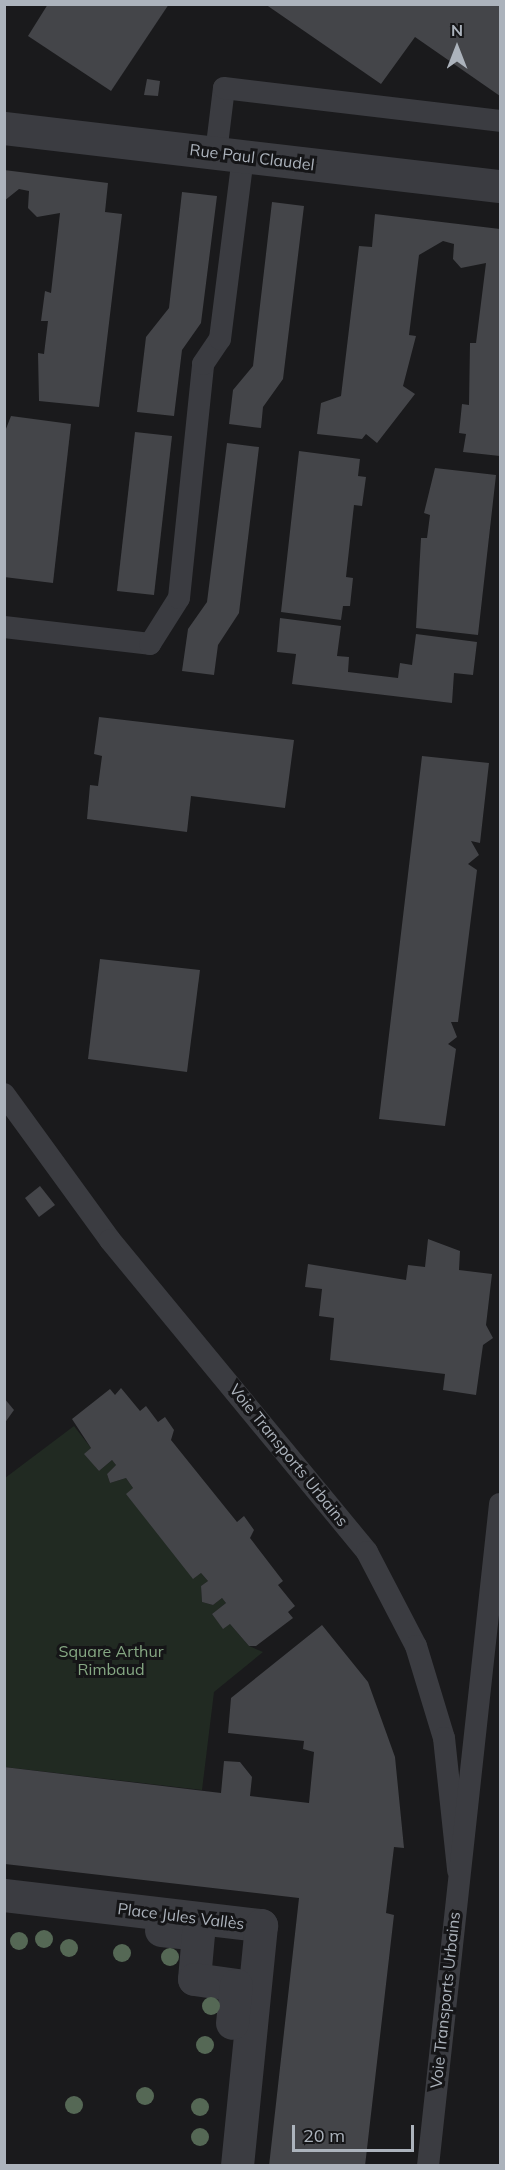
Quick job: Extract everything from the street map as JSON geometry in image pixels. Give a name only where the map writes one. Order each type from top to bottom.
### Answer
[{"type":"street","name":"Rue Paul Claudel","points":[[4,128],[501,186]]},
{"type":"street","name":"Place Jules Vallès","points":[[4,1895],[261,1925],[237,2166]]},
{"type":"street","name":"Place Jules Vallès","points":[[4,1913],[198,1934],[194,1979],[237,1984],[215,2166]]},
{"type":"lane","points":[[4,627],[150,644],[179,598],[203,364],[220,339],[230,155],[224,88],[501,121]]},
{"type":"lane","name":"Voie Transports Urbains","points":[[4,1094],[111,1240],[367,1552],[416,1646],[444,1738],[458,1870]]},
{"type":"lane","name":"Voie Transports Urbains","points":[[428,2166],[458,1870],[501,1504]]},
{"type":"green space","name":"Square Arthur Rimbaud","points":[[74,1426],[91,1448],[85,1454],[99,1471],[112,1460],[116,1465],[107,1474],[110,1483],[126,1478],[133,1488],[127,1494],[194,1578],[201,1573],[208,1581],[201,1586],[202,1602],[213,1605],[222,1598],[226,1603],[212,1614],[223,1628],[230,1624],[249,1646],[263,1652],[214,1692],[202,1790],[5,1767],[5,1478]]},
{"type":"building","points":[[48,4],[169,4],[111,91],[28,36]]},
{"type":"building","points":[[265,4],[500,4],[500,96],[415,37],[381,84]]},
{"type":"building","points":[[147,79],[160,81],[158,96],[144,95]]},
{"type":"building","points":[[4,170],[108,183],[105,212],[122,214],[99,407],[39,401],[38,353],[44,354],[48,321],[41,321],[45,291],[51,293],[60,213],[37,217],[28,208],[29,191],[19,189],[4,201]]},
{"type":"building","points":[[182,192],[217,196],[201,323],[182,350],[174,416],[137,412],[146,337],[169,308]]},
{"type":"building","points":[[272,202],[304,206],[283,379],[263,407],[261,428],[229,424],[233,390],[253,366]]},
{"type":"building","points":[[375,214],[500,229],[500,456],[463,452],[466,434],[459,433],[462,404],[469,405],[470,343],[476,343],[486,263],[461,268],[453,259],[454,244],[443,241],[419,255],[409,335],[416,336],[403,386],[415,394],[377,443],[366,434],[362,439],[317,434],[321,403],[341,396],[359,246],[372,247]]},
{"type":"building","points":[[11,416],[71,424],[53,583],[4,577],[4,434]]},
{"type":"building","points":[[135,432],[172,436],[154,595],[117,591]]},
{"type":"building","points":[[227,443],[259,447],[239,613],[218,645],[214,675],[182,671],[188,629],[207,602]]},
{"type":"building","points":[[299,451],[360,459],[358,476],[366,477],[362,506],[354,505],[346,577],[353,578],[350,606],[343,606],[341,620],[281,612]]},
{"type":"building","points":[[435,468],[496,475],[478,635],[416,628],[421,538],[427,538],[430,515],[424,513]]},
{"type":"building","points":[[280,618],[341,626],[337,656],[349,657],[348,672],[398,678],[400,663],[412,665],[416,634],[477,642],[473,675],[454,673],[452,703],[292,684],[296,654],[277,652]]},
{"type":"building","points":[[99,717],[294,740],[285,808],[191,796],[187,832],[87,819],[90,785],[98,786],[102,756],[94,754]]},
{"type":"building","points":[[422,756],[489,763],[480,843],[471,841],[479,855],[468,864],[477,870],[458,1022],[451,1022],[457,1037],[448,1044],[456,1049],[445,1126],[379,1119]]},
{"type":"building","points":[[100,959],[200,970],[187,1072],[88,1059]]},
{"type":"building","points":[[40,1186],[55,1205],[39,1217],[25,1198]]},
{"type":"building","points":[[428,1239],[460,1251],[459,1270],[492,1274],[486,1325],[493,1338],[483,1345],[476,1395],[443,1390],[445,1374],[330,1360],[334,1318],[319,1316],[322,1289],[305,1287],[308,1264],[406,1280],[408,1265],[425,1267]]},
{"type":"building","points":[[121,1388],[140,1411],[146,1406],[158,1422],[165,1417],[174,1430],[171,1440],[237,1522],[244,1516],[254,1530],[250,1538],[283,1581],[278,1585],[295,1606],[288,1612],[293,1618],[256,1646],[249,1646],[230,1624],[223,1629],[212,1614],[226,1603],[222,1598],[213,1605],[202,1602],[201,1586],[208,1581],[201,1573],[193,1579],[126,1494],[133,1488],[126,1478],[110,1483],[107,1474],[116,1465],[112,1460],[99,1471],[84,1454],[91,1448],[72,1419],[110,1389],[115,1395]]},
{"type":"building","points":[[4,1398],[14,1410],[4,1424]]},
{"type":"building","points":[[322,1625],[368,1682],[395,1757],[404,1848],[394,1847],[386,1913],[394,1915],[365,2166],[269,2166],[299,1898],[5,1864],[4,1767],[221,1793],[224,1761],[240,1762],[252,1777],[250,1796],[309,1803],[314,1752],[303,1749],[304,1741],[228,1733],[231,1698]]}]
